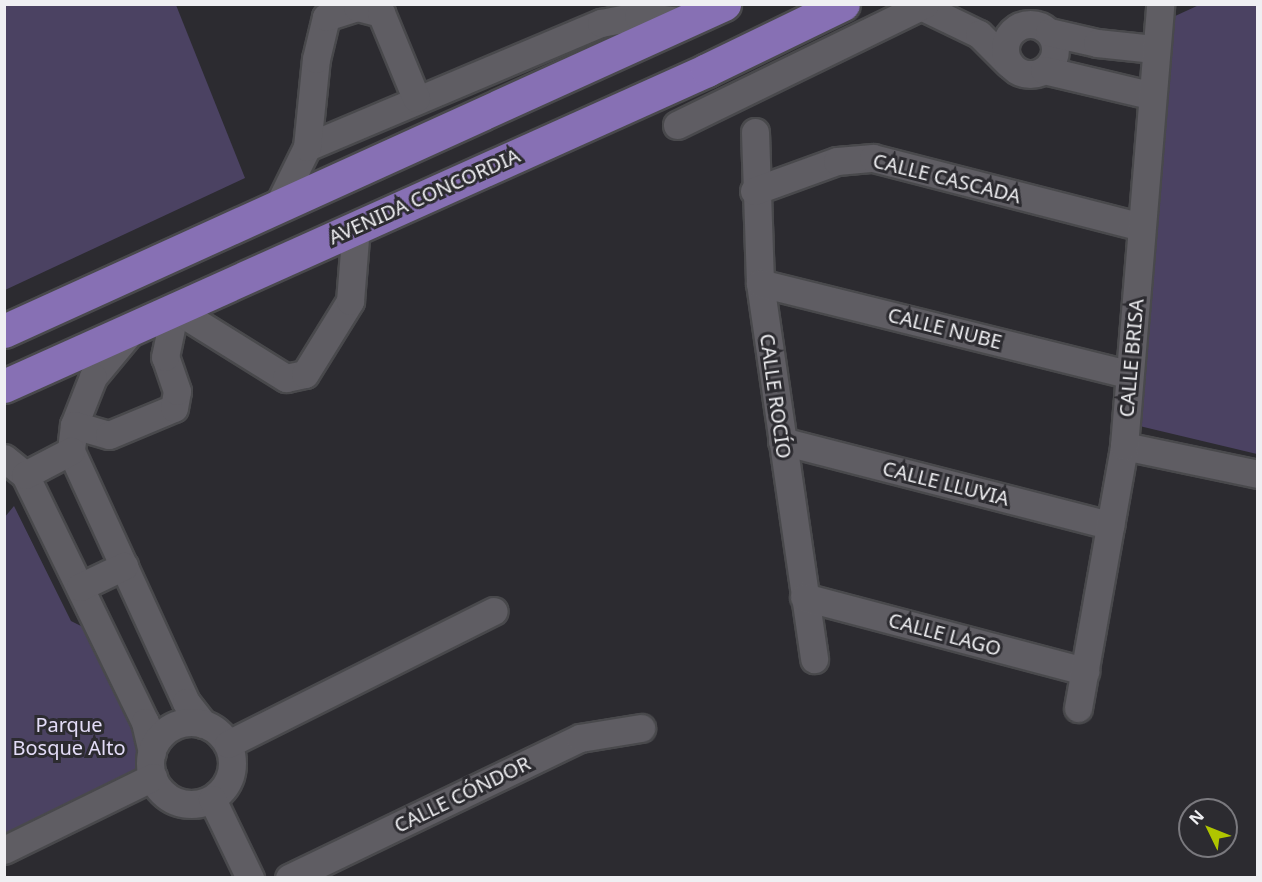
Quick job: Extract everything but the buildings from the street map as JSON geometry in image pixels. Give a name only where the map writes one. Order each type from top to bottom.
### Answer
[{"type":"main road","points":[[4,331],[279,204],[724,4]]},
{"type":"main road","name":"AVENIDA CONCORDIA","points":[[4,386],[706,70],[843,4]]},
{"type":"street","name":"CALLE BRISA","points":[[1078,708],[1124,446],[1150,95],[1160,4]]},
{"type":"street","points":[[677,125],[923,5],[979,34],[1009,64],[1029,75],[1044,70],[1150,95]]},
{"type":"street","points":[[279,204],[307,147],[316,59],[326,11],[357,7],[380,9],[416,98]]},
{"type":"street","points":[[307,147],[416,98],[602,22],[638,16],[688,22]]},
{"type":"street","points":[[1028,20],[1097,43],[1154,49]]},
{"type":"street","points":[[1009,64],[1006,42],[1015,29],[1028,20]]},
{"type":"street","points":[[1028,20],[1055,51],[1044,70]]},
{"type":"street","points":[[706,70],[785,74]]},
{"type":"street","name":"CALLE ROCÍO","points":[[754,132],[754,191],[760,283],[814,659]]},
{"type":"street","name":"CALLE CASCADA","points":[[754,191],[837,161],[873,158],[1141,227]]},
{"type":"street","points":[[25,475],[73,438],[109,435],[174,408],[177,391],[165,357],[175,309],[286,378],[305,374],[350,301],[356,226]]},
{"type":"street","name":"CALLE NUBE","points":[[760,283],[1129,374]]},
{"type":"street","points":[[134,327],[93,377],[73,438],[124,566],[186,702],[203,724]]},
{"type":"street","name":"CALLE LLUVIA","points":[[782,441],[1110,525]]},
{"type":"street","points":[[1124,446],[1257,474]]},
{"type":"street","points":[[4,458],[25,475],[80,587],[145,722],[153,764],[171,799],[184,804],[212,799],[231,774],[228,744],[213,728],[203,724],[178,725],[158,740],[153,764],[4,850]]},
{"type":"street","points":[[80,587],[124,566]]},
{"type":"street","name":"CALLE LAGO","points":[[804,597],[1085,671]]},
{"type":"street","points":[[228,744],[494,611]]},
{"type":"street","name":"CALLE CÓNDOR","points":[[289,878],[580,738],[641,728]]},
{"type":"street","points":[[212,799],[250,878]]},
{"type":"green space","points":[[4,5],[176,5],[245,178],[5,290]]},
{"type":"green space","points":[[1199,5],[1257,5],[1257,454],[1131,424],[1173,17]]},
{"type":"green space","name":"Parque Bosque Alto","points":[[14,506],[71,621],[89,630],[145,754],[140,768],[127,780],[5,836],[4,518]]}]
